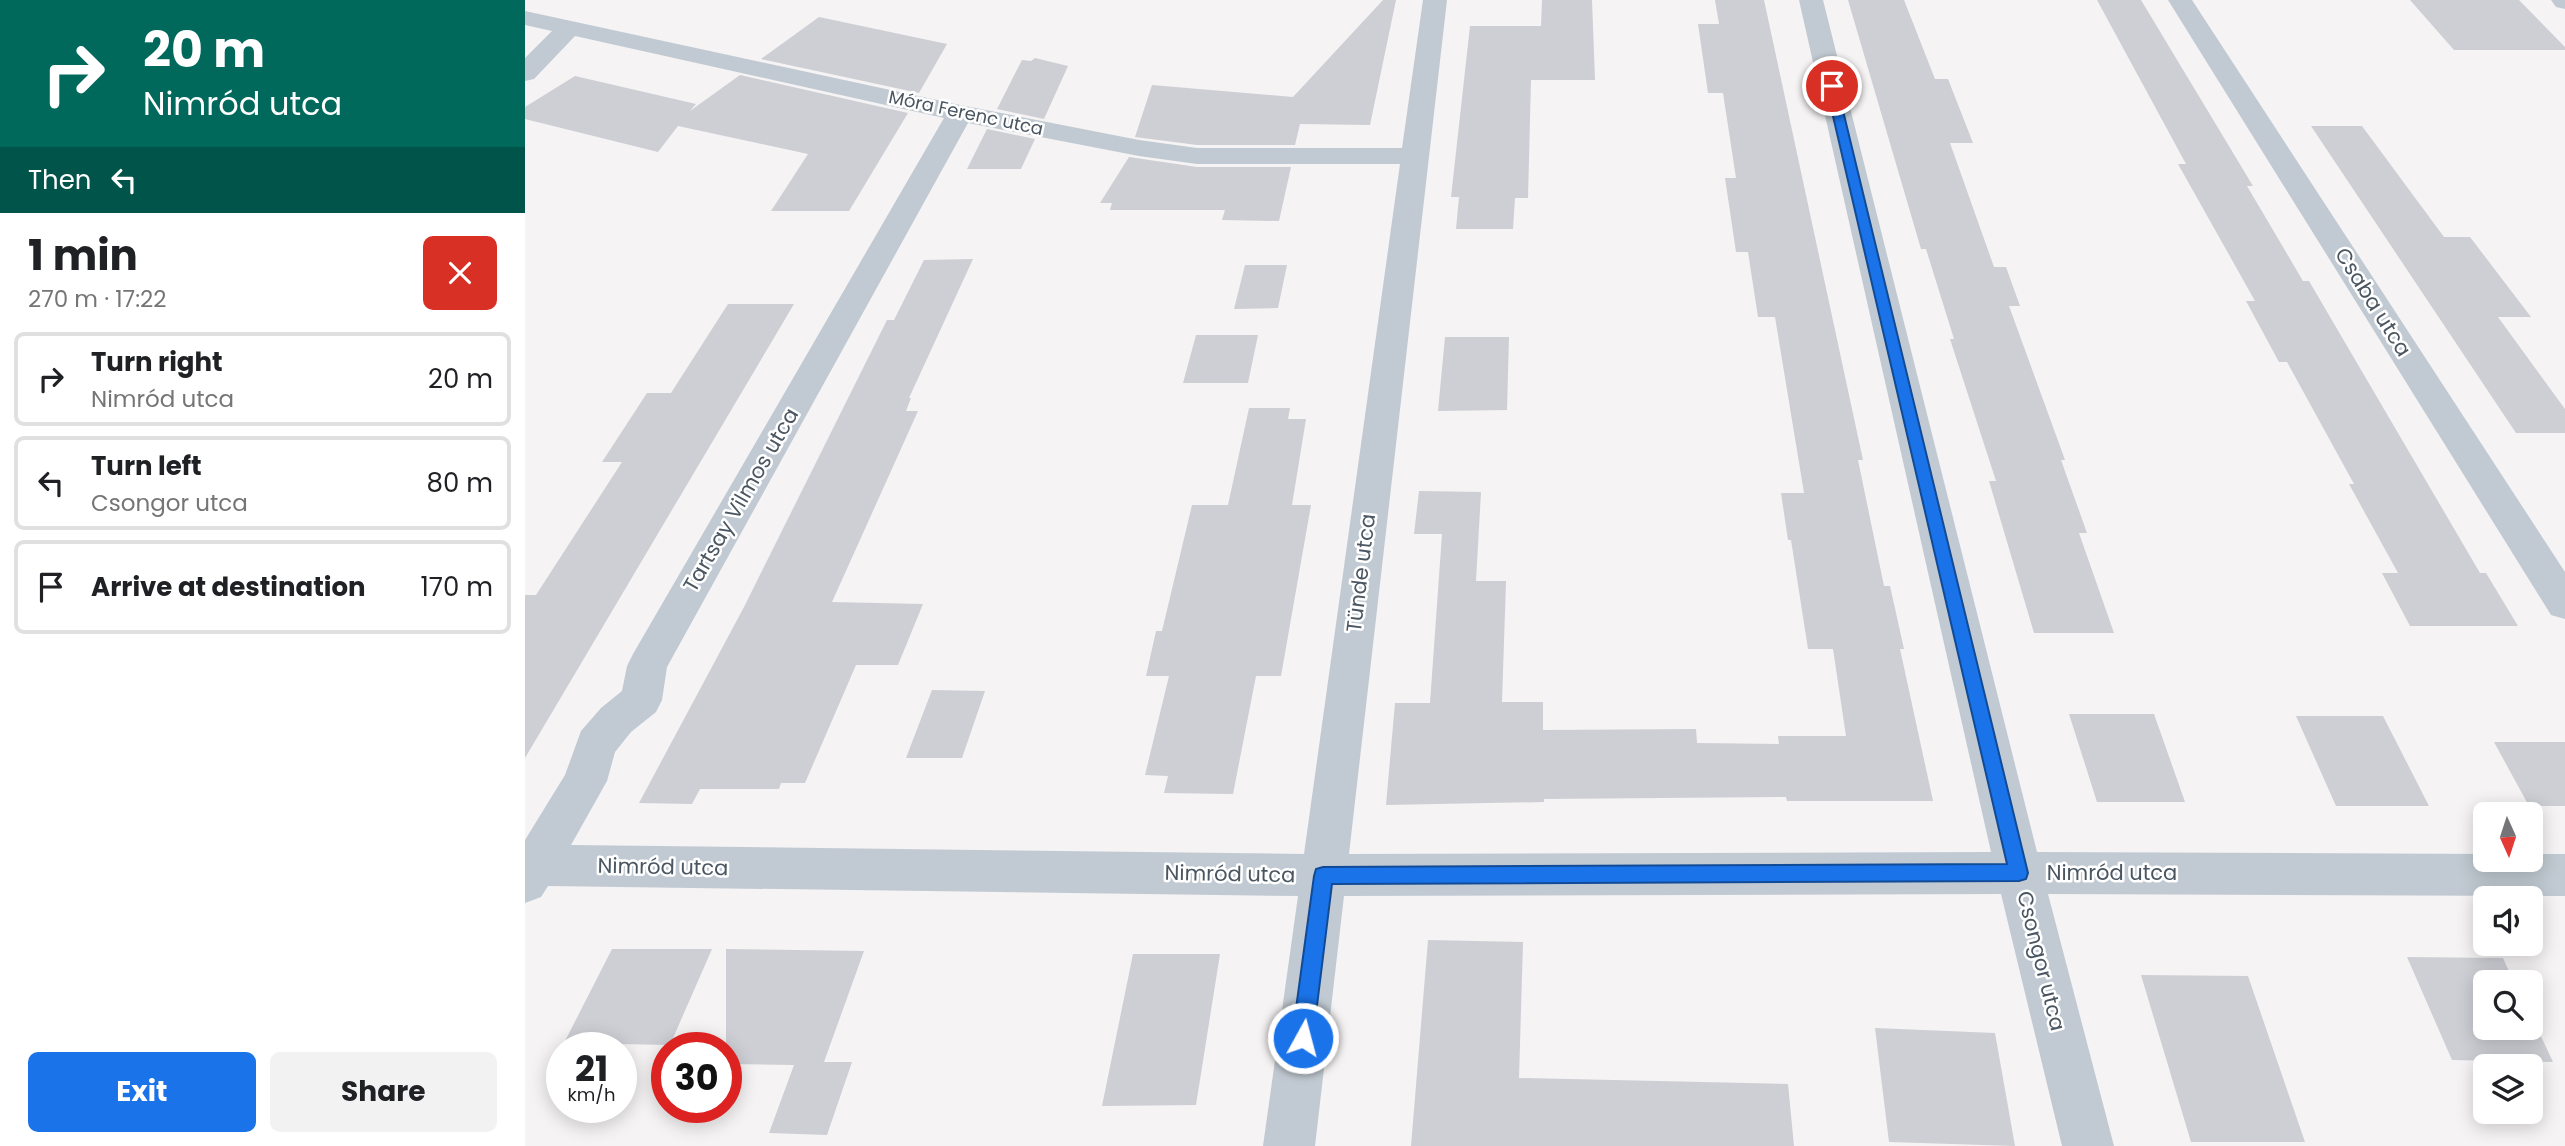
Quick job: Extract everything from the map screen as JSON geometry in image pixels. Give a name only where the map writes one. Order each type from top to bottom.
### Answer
[{"type":"street","name":"Tünde utca","points":[[1289,1146],[1435,0]]},
{"type":"street","name":"Csongor utca","points":[[1811,0],[2019,873],[2088,1146]]},
{"type":"street","name":"Csaba utca","points":[[2180,0],[2565,604]]},
{"type":"street","name":"Móra Ferenc utca","points":[[525,18],[960,113],[1139,148],[1197,156],[1414,156]]},
{"type":"street","points":[[525,73],[570,27]]},
{"type":"street","name":"Tartsay Vilmos utca","points":[[528,871],[585,781],[596,744],[616,720],[641,700],[647,666],[960,113]]},
{"type":"street","name":"Nimród utca","points":[[528,871],[1323,876],[2019,873],[2565,875]]},
{"type":"building","points":[[1383,0],[1396,0],[1370,125],[1300,124],[1295,145],[1197,145],[1135,137],[1152,85],[1293,97]]},
{"type":"building","points":[[1542,0],[1592,0],[1595,80],[1531,80],[1528,198],[1515,198],[1513,229],[1456,229],[1459,197],[1451,197],[1470,26],[1541,26]]},
{"type":"building","points":[[1715,0],[1764,0],[1863,460],[1858,460],[1884,586],[1890,586],[1904,649],[1900,649],[1933,801],[1787,801],[1786,797],[1544,799],[1544,802],[1386,805],[1395,703],[1430,703],[1442,534],[1414,534],[1419,491],[1481,492],[1476,581],[1506,581],[1502,702],[1543,702],[1543,730],[1696,729],[1697,743],[1779,744],[1778,736],[1846,736],[1833,649],[1808,649],[1791,540],[1788,540],[1781,493],[1804,493],[1775,317],[1758,317],[1748,252],[1736,252],[1725,178],[1736,178],[1723,93],[1708,93],[1698,24],[1719,24]]},
{"type":"building","points":[[1848,0],[1904,0],[1935,79],[1948,79],[1973,143],[1950,143],[1994,267],[2006,267],[2020,306],[2009,306],[2065,460],[2061,460],[2087,533],[2079,533],[2114,633],[2034,633],[1989,481],[1996,481],[1950,339],[1954,339],[1926,249],[1921,249]]},
{"type":"building","points":[[2097,0],[2141,0],[2253,186],[2247,186],[2303,281],[2309,281],[2480,573],[2486,573],[2518,626],[2410,626],[2382,573],[2398,573],[2349,484],[2354,484],[2287,362],[2279,362],[2246,301],[2255,301],[2178,164],[2186,164]]},
{"type":"building","points":[[2410,0],[2519,0],[2565,50],[2454,50]]},
{"type":"building","points":[[819,17],[947,44],[919,93],[761,59]]},
{"type":"building","points":[[1035,58],[1068,66],[1044,119],[997,109],[1022,60],[1031,61]]},
{"type":"building","points":[[740,75],[908,113],[849,211],[771,211],[808,154],[678,126],[658,152],[525,119],[525,107],[575,76],[696,104],[690,111]]},
{"type":"building","points":[[2311,126],[2362,126],[2444,237],[2470,237],[2531,317],[2498,317],[2565,409],[2565,433],[2516,433]]},
{"type":"building","points":[[987,129],[1035,139],[1021,169],[967,169]]},
{"type":"building","points":[[1129,157],[1197,167],[1291,167],[1279,221],[1222,220],[1225,210],[1110,210],[1112,203],[1100,203]]},
{"type":"building","points":[[973,259],[909,398],[906,411],[918,411],[832,602],[923,604],[898,665],[856,665],[805,783],[781,783],[779,789],[700,789],[692,804],[639,803],[744,607],[887,320],[894,320],[924,260]]},
{"type":"building","points":[[1245,265],[1287,265],[1278,308],[1234,309]]},
{"type":"building","points":[[728,304],[794,304],[525,758],[525,595],[536,595],[622,462],[602,462],[647,393],[671,393]]},
{"type":"building","points":[[1196,335],[1258,335],[1248,383],[1183,383]]},
{"type":"building","points":[[1445,337],[1509,337],[1507,410],[1438,411]]},
{"type":"building","points":[[1249,408],[1290,408],[1288,419],[1306,419],[1292,505],[1311,505],[1281,676],[1256,676],[1233,794],[1164,793],[1168,776],[1145,775],[1169,676],[1146,676],[1156,631],[1162,631],[1192,505],[1228,505]]},
{"type":"building","points":[[932,690],[985,691],[962,758],[906,758]]},
{"type":"building","points":[[2069,714],[2154,714],[2185,802],[2097,802]]},
{"type":"building","points":[[2296,716],[2383,716],[2429,806],[2336,806]]},
{"type":"building","points":[[2494,742],[2565,742],[2565,806],[2543,806],[2543,802],[2527,802]]},
{"type":"building","points":[[1428,940],[1523,942],[1519,1078],[1788,1084],[1794,1146],[1411,1146]]},
{"type":"building","points":[[612,949],[712,949],[676,1032],[651,1032],[651,1045],[637,1044],[637,1032],[570,1032]]},
{"type":"building","points":[[726,949],[864,951],[824,1062],[852,1062],[827,1135],[769,1133],[794,1065],[742,1064],[742,1032],[726,1032]]},
{"type":"building","points":[[1133,954],[1220,954],[1196,1105],[1102,1106]]},
{"type":"building","points":[[2407,957],[2503,958],[2508,970],[2473,970],[2473,1040],[2543,1040],[2553,1062],[2543,1062],[2543,1054],[2473,1054],[2473,1060],[2452,1060]]},
{"type":"building","points":[[2141,975],[2248,976],[2305,1142],[2191,1142]]},
{"type":"building","points":[[1875,1028],[1995,1033],[2015,1146],[1889,1142]]},
{"type":"route","points":[[1303,1038],[1323,876],[2019,873],[1832,86]]}]
